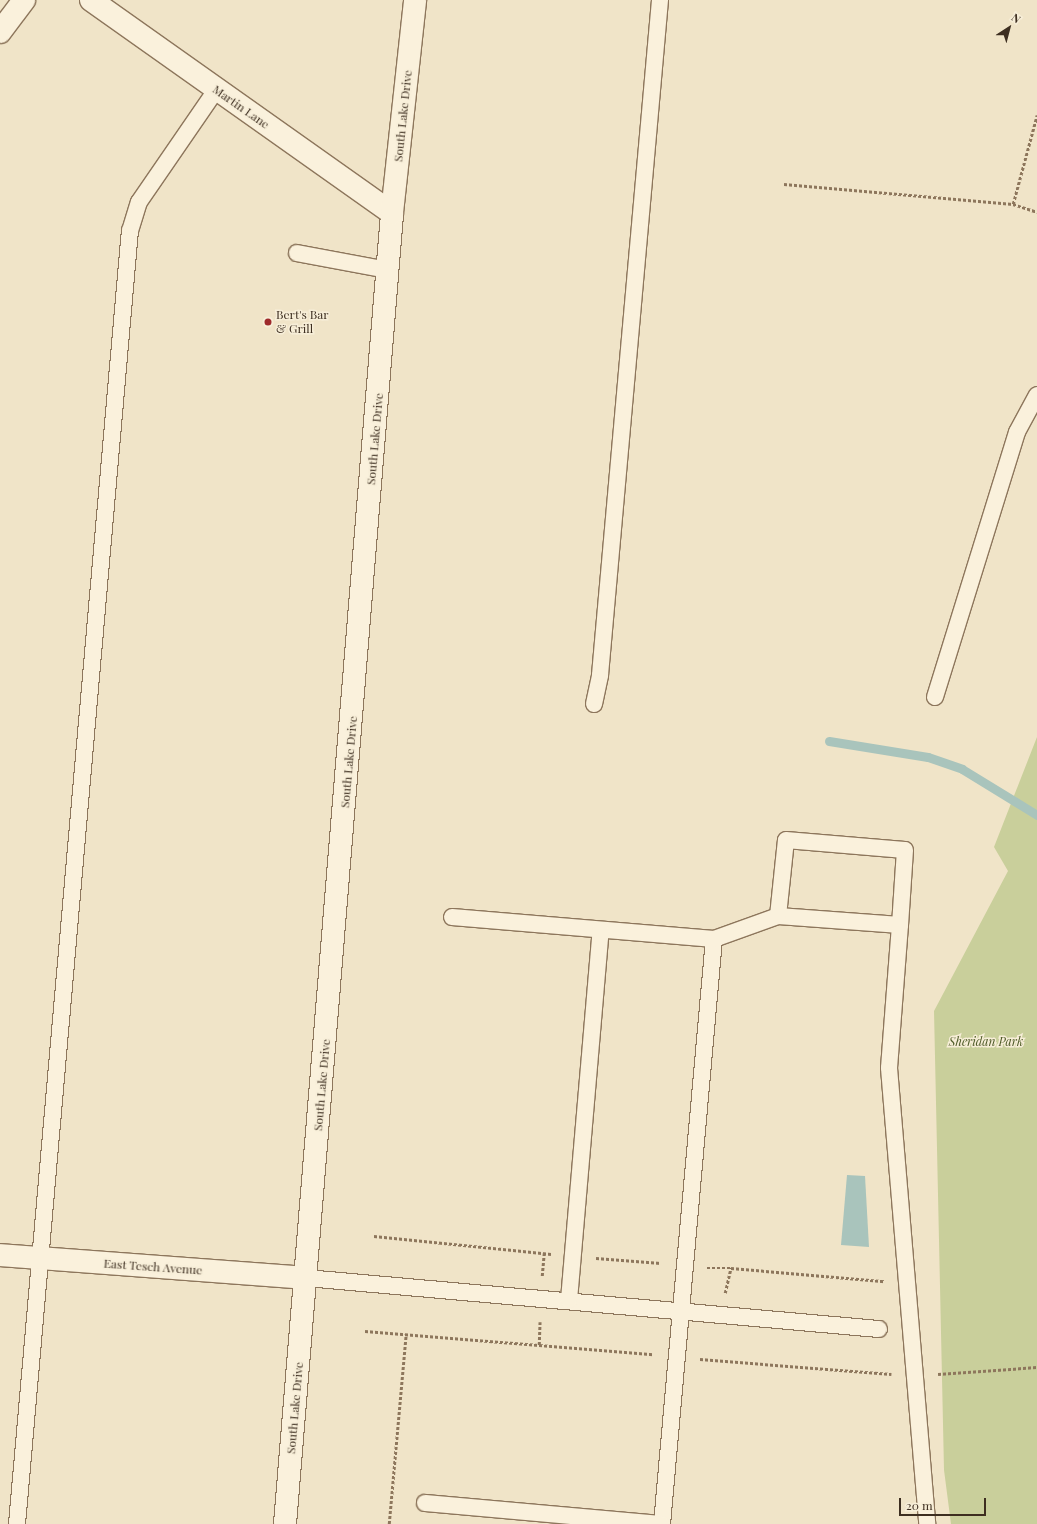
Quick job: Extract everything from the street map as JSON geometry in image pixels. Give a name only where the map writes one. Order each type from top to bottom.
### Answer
[{"type":"main road","points":[[0,32],[24,0]]},
{"type":"main road","name":"Martin Lane","points":[[91,0],[216,90],[392,213]]},
{"type":"main road","name":"South Lake Drive","points":[[285,1524],[392,213],[415,0]]},
{"type":"main road","name":"East Tesch Avenue","points":[[0,1255],[306,1278]]},
{"type":"lane","points":[[594,704],[600,675],[660,0]]},
{"type":"lane","points":[[17,1524],[130,231],[139,202],[216,90]]},
{"type":"lane","points":[[297,252],[388,270]]},
{"type":"lane","points":[[935,696],[1017,432],[1037,395]]},
{"type":"lane","points":[[778,916],[786,840],[905,850],[889,1068],[927,1524]]},
{"type":"lane","points":[[452,917],[714,939],[778,916],[900,925]]},
{"type":"lane","points":[[569,1300],[601,930]]},
{"type":"lane","points":[[425,1503],[662,1524],[714,939]]},
{"type":"lane","points":[[306,1278],[569,1300],[879,1329]]},
{"type":"path","points":[[1013,204],[1037,115]]},
{"type":"path","points":[[784,184],[1013,204],[1037,212]]},
{"type":"path","points":[[374,1236],[555,1255]]},
{"type":"path","points":[[542,1279],[544,1253]]},
{"type":"path","points":[[588,1257],[668,1264]]},
{"type":"path","points":[[701,1268],[731,1268],[907,1283]]},
{"type":"path","points":[[725,1295],[731,1268]]},
{"type":"path","points":[[539,1345],[540,1317]]},
{"type":"path","points":[[365,1331],[661,1355]]},
{"type":"path","points":[[389,1524],[406,1334]]},
{"type":"path","points":[[692,1358],[914,1375],[1037,1367]]},
{"type":"green space","name":"Sheridan Park","points":[[1037,737],[1037,1524],[951,1524],[944,1470],[934,1011],[1008,871],[994,847]]},
{"type":"water","points":[[847,1175],[865,1176],[869,1247],[841,1245]]},
{"type":"waterway","points":[[829,741],[928,757],[962,769],[1037,815]]},
{"type":"place","name":"Bert's Bar & Grill","points":[[268,322]]}]
